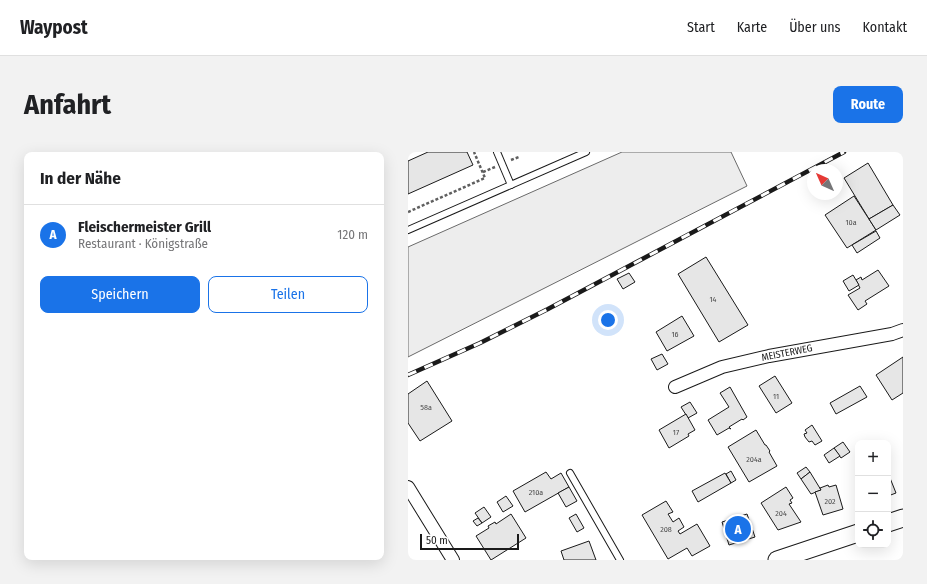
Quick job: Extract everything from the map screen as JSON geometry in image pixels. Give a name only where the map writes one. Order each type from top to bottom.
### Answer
[{"type":"main road","points":[[891,522],[903,518]]},
{"type":"main road","points":[[777,560],[855,534]]},
{"type":"street","name":"MEISTERWEG","points":[[675,387],[722,366],[892,334],[903,330]]},
{"type":"street","points":[[408,487],[453,560]]},
{"type":"lane","points":[[497,152],[511,184]]},
{"type":"lane","points":[[408,230],[586,152]]},
{"type":"lane","points":[[570,473],[620,560]]},
{"type":"path","points":[[408,212],[485,178],[474,152]]},
{"type":"shaded area","points":[[622,152],[731,152],[747,186],[408,357],[408,247]]},
{"type":"building","points":[[428,152],[467,152],[473,165],[408,194],[408,161]]},
{"type":"building","points":[[868,163],[893,205],[869,219],[844,178]]},
{"type":"building","points":[[854,196],[876,230],[847,248],[825,215]]},
{"type":"building","points":[[893,205],[900,215],[876,230],[869,219]]},
{"type":"building","points":[[876,231],[880,238],[857,253],[852,245]]},
{"type":"building","points":[[706,257],[748,325],[719,342],[678,274]]},
{"type":"building","points":[[878,270],[889,286],[865,301],[867,304],[858,310],[848,295],[860,288],[856,280],[861,277],[862,280]]},
{"type":"building","points":[[629,273],[635,282],[623,289],[617,279]]},
{"type":"building","points":[[853,275],[859,285],[849,291],[843,281]]},
{"type":"building","points":[[682,316],[694,336],[667,351],[656,332]]},
{"type":"building","points":[[662,354],[668,364],[657,370],[651,359]]},
{"type":"building","points":[[903,357],[903,393],[892,400],[876,375]]},
{"type":"building","points":[[775,376],[792,403],[776,413],[759,386]]},
{"type":"building","points":[[427,381],[452,421],[420,441],[408,423],[408,394]]},
{"type":"building","points":[[860,386],[867,397],[836,414],[830,403]]},
{"type":"building","points":[[730,387],[747,417],[729,427],[731,429],[729,428],[717,435],[708,420],[729,407],[720,393]]},
{"type":"building","points":[[690,402],[697,413],[688,418],[681,407]]},
{"type":"building","points":[[686,414],[695,430],[688,434],[689,436],[669,448],[659,430]]},
{"type":"building","points":[[812,425],[822,441],[815,445],[812,441],[809,442],[804,434],[807,433],[805,430]]},
{"type":"building","points":[[756,430],[770,451],[769,452],[777,466],[749,482],[728,447]]},
{"type":"building","points":[[843,442],[850,452],[841,458],[834,448]]},
{"type":"building","points":[[834,448],[840,456],[829,463],[824,455]]},
{"type":"building","points":[[806,467],[810,472],[801,479],[797,473]]},
{"type":"building","points":[[731,471],[736,480],[731,483],[726,474]]},
{"type":"building","points":[[546,472],[551,479],[561,473],[569,487],[525,512],[513,491]]},
{"type":"building","points":[[810,472],[821,490],[811,494],[801,479]]},
{"type":"building","points":[[725,473],[731,483],[698,502],[692,491]]},
{"type":"building","points":[[891,480],[896,493],[891,495]]},
{"type":"building","points":[[828,485],[829,487],[836,485],[843,509],[823,515],[815,492]]},
{"type":"building","points":[[569,487],[577,501],[566,507],[558,493]]},
{"type":"building","points":[[786,487],[793,498],[790,500],[792,503],[789,504],[801,522],[778,530],[761,503]]},
{"type":"building","points":[[506,496],[513,506],[503,512],[497,502]]},
{"type":"building","points":[[666,501],[673,512],[668,514],[673,522],[679,518],[684,527],[678,531],[680,534],[697,524],[710,546],[692,556],[687,548],[668,559],[642,515]]},
{"type":"building","points":[[484,507],[491,517],[482,523],[475,513]]},
{"type":"building","points":[[511,514],[526,538],[491,560],[476,536],[489,528],[488,526],[495,522],[496,524]]},
{"type":"building","points":[[576,514],[584,528],[577,532],[569,518]]},
{"type":"building","points":[[747,514],[755,537],[729,545],[722,522]]},
{"type":"building","points":[[478,518],[482,523],[477,526],[473,521]]},
{"type":"building","points":[[589,541],[596,560],[564,560],[561,551]]},
{"type":"railway","points":[[408,375],[480,343],[548,309],[844,152]]},
{"type":"place","name":"Fleischermeister Grill","points":[[738,529]]}]
